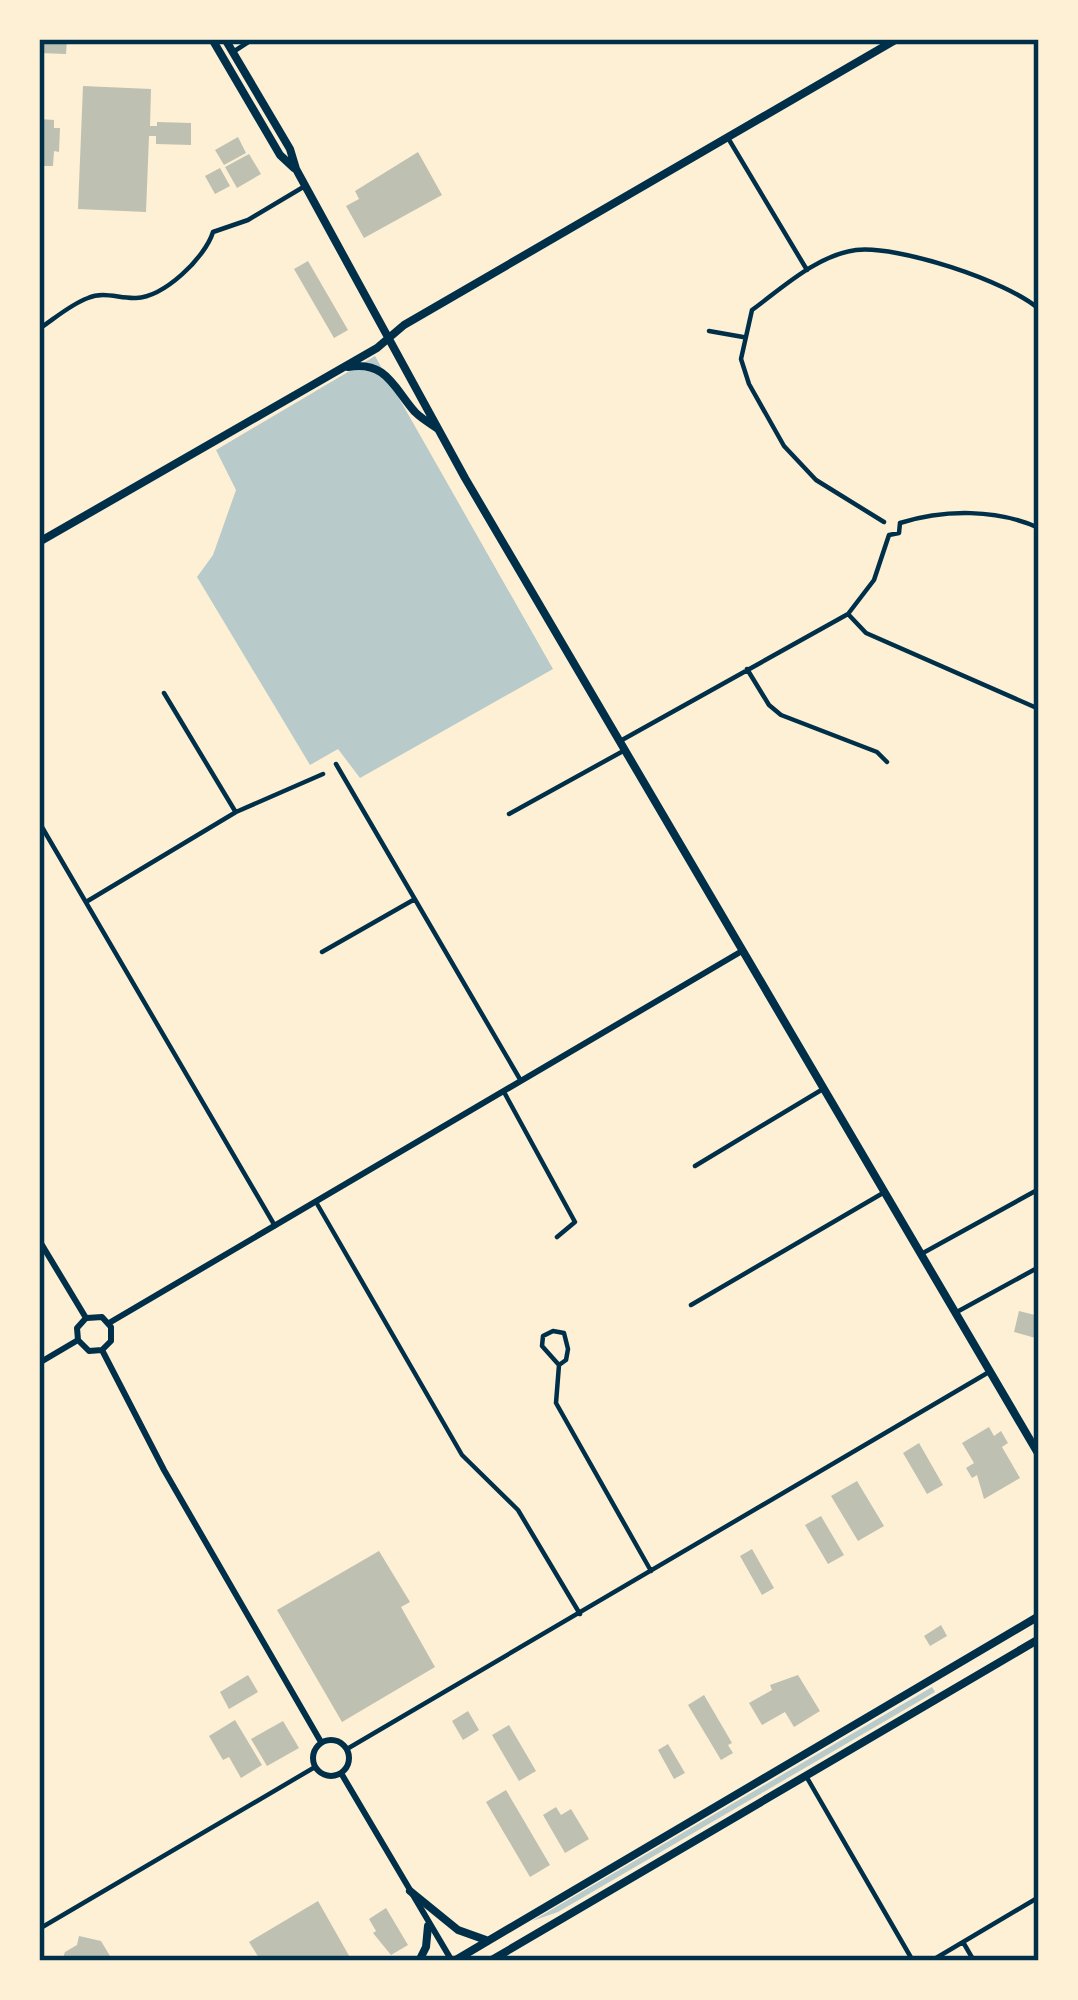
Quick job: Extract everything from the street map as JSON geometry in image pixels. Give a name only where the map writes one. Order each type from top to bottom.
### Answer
[{"type":"main road","points":[[212,39],[280,155],[296,170]]},
{"type":"main road","points":[[225,39],[622,746],[1039,1454]]},
{"type":"main road","points":[[39,542],[897,39]]},
{"type":"main road","points":[[341,368],[371,366],[385,373],[417,414],[441,431]]},
{"type":"main road","points":[[453,1961],[1036,1617]]},
{"type":"main road","points":[[490,1961],[1039,1639]]},
{"type":"main road","points":[[410,1891],[458,1930],[486,1940]]},
{"type":"main road","points":[[419,1961],[427,1947],[428,1926]]},
{"type":"street","points":[[232,52],[254,39]]},
{"type":"street","points":[[728,138],[807,270]]},
{"type":"street","points":[[39,329],[87,298],[152,294],[198,261],[213,232],[248,220],[305,186]]},
{"type":"street","points":[[884,521],[815,481],[793,458],[749,384],[741,359],[752,310],[807,270],[853,250],[895,252],[1004,286],[1039,309]]},
{"type":"street","points":[[710,331],[743,337]]},
{"type":"street","points":[[884,521],[993,513],[1039,528]]},
{"type":"street","points":[[884,521],[883,530],[889,536]]},
{"type":"street","points":[[889,536],[899,533],[900,523]]},
{"type":"street","points":[[509,814],[747,669],[848,614],[874,580],[889,536]]},
{"type":"street","points":[[848,614],[866,633],[1039,709]]},
{"type":"street","points":[[747,669],[781,716],[877,752],[887,762]]},
{"type":"street","points":[[164,693],[236,812]]},
{"type":"street","points":[[336,764],[521,1082]]},
{"type":"street","points":[[86,902],[236,812],[323,774]]},
{"type":"street","points":[[39,822],[274,1226]]},
{"type":"street","points":[[322,952],[415,899]]},
{"type":"street","points":[[109,1323],[743,950]]},
{"type":"street","points":[[695,1166],[823,1089]]},
{"type":"street","points":[[504,1091],[575,1222],[557,1237]]},
{"type":"street","points":[[920,1254],[1039,1189]]},
{"type":"street","points":[[692,1305],[884,1192]]},
{"type":"street","points":[[316,1202],[462,1455],[518,1510],[580,1614]]},
{"type":"street","points":[[39,1240],[86,1318]]},
{"type":"street","points":[[955,1313],[1039,1267]]},
{"type":"street","points":[[98,1316],[109,1323],[112,1337],[101,1350],[89,1351],[78,1340],[77,1328],[86,1318],[98,1316]]},
{"type":"street","points":[[559,1365],[566,1360],[568,1341],[561,1330],[553,1330],[543,1336],[542,1346],[559,1365],[556,1402],[651,1571]]},
{"type":"street","points":[[39,1364],[78,1340]]},
{"type":"street","points":[[101,1350],[164,1470],[321,1742]]},
{"type":"street","points":[[347,1749],[989,1372]]},
{"type":"street","points":[[333,1740],[347,1749],[348,1765],[341,1773],[324,1774],[315,1767],[314,1751],[321,1742],[333,1740]]},
{"type":"street","points":[[39,1929],[315,1767]]},
{"type":"street","points":[[341,1773],[453,1961]]},
{"type":"street","points":[[806,1776],[913,1961]]},
{"type":"street","points":[[931,1961],[1039,1897]]},
{"type":"street","points":[[963,1942],[974,1961]]},
{"type":"shaded area","points":[[375,356],[553,669],[360,778],[338,749],[310,765],[197,577],[213,555],[236,490],[216,450]]},
{"type":"shaded area","points":[[932,1687],[935,1692],[558,1912],[532,1921]]},
{"type":"building","points":[[39,39],[67,40],[66,54],[39,53]]},
{"type":"building","points":[[83,86],[151,89],[150,126],[191,123],[191,145],[156,144],[156,136],[149,136],[146,212],[78,209]]},
{"type":"building","points":[[39,119],[54,120],[54,128],[60,128],[53,166],[39,166]]},
{"type":"building","points":[[238,137],[246,153],[224,165],[215,150]]},
{"type":"building","points":[[418,152],[442,195],[364,238],[346,206],[359,199],[355,191]]},
{"type":"building","points":[[249,154],[261,174],[237,188],[225,167]]},
{"type":"building","points":[[220,168],[230,186],[215,194],[205,176]]},
{"type":"building","points":[[308,261],[348,330],[334,338],[294,269]]},
{"type":"building","points":[[1019,1311],[1039,1316],[1039,1339],[1014,1332]]},
{"type":"building","points":[[989,1427],[994,1436],[1001,1431],[1008,1443],[1002,1447],[1020,1478],[984,1499],[977,1475],[972,1478],[966,1468],[974,1463],[962,1443]]},
{"type":"building","points":[[919,1443],[943,1485],[927,1494],[903,1453]]},
{"type":"building","points":[[857,1481],[884,1526],[858,1541],[831,1496]]},
{"type":"building","points":[[821,1516],[844,1555],[828,1564],[805,1525]]},
{"type":"building","points":[[752,1549],[774,1588],[762,1595],[740,1556]]},
{"type":"building","points":[[379,1551],[410,1602],[401,1607],[435,1667],[342,1722],[277,1610]]},
{"type":"building","points":[[941,1625],[947,1636],[930,1646],[924,1636]]},
{"type":"building","points":[[248,1675],[258,1692],[229,1709],[220,1692]]},
{"type":"building","points":[[798,1675],[820,1711],[794,1727],[785,1712],[762,1725],[749,1703],[772,1690],[770,1685]]},
{"type":"building","points":[[704,1695],[732,1743],[728,1745],[733,1753],[721,1760],[688,1705]]},
{"type":"building","points":[[468,1711],[479,1730],[463,1740],[452,1721]]},
{"type":"building","points":[[235,1720],[262,1765],[241,1778],[209,1736]]},
{"type":"building","points":[[283,1721],[299,1748],[267,1766],[251,1739]]},
{"type":"building","points":[[509,1725],[536,1771],[519,1781],[492,1735]]},
{"type":"building","points":[[668,1744],[685,1773],[674,1779],[658,1750]]},
{"type":"building","points":[[506,1790],[550,1865],[530,1877],[486,1802]]},
{"type":"building","points":[[556,1807],[561,1815],[571,1809],[589,1839],[565,1853],[543,1815]]},
{"type":"building","points":[[318,1901],[352,1961],[261,1961],[249,1942]]},
{"type":"building","points":[[386,1908],[408,1945],[391,1955],[373,1933],[369,1919]]},
{"type":"building","points":[[79,1936],[101,1941],[113,1961],[62,1961]]}]
